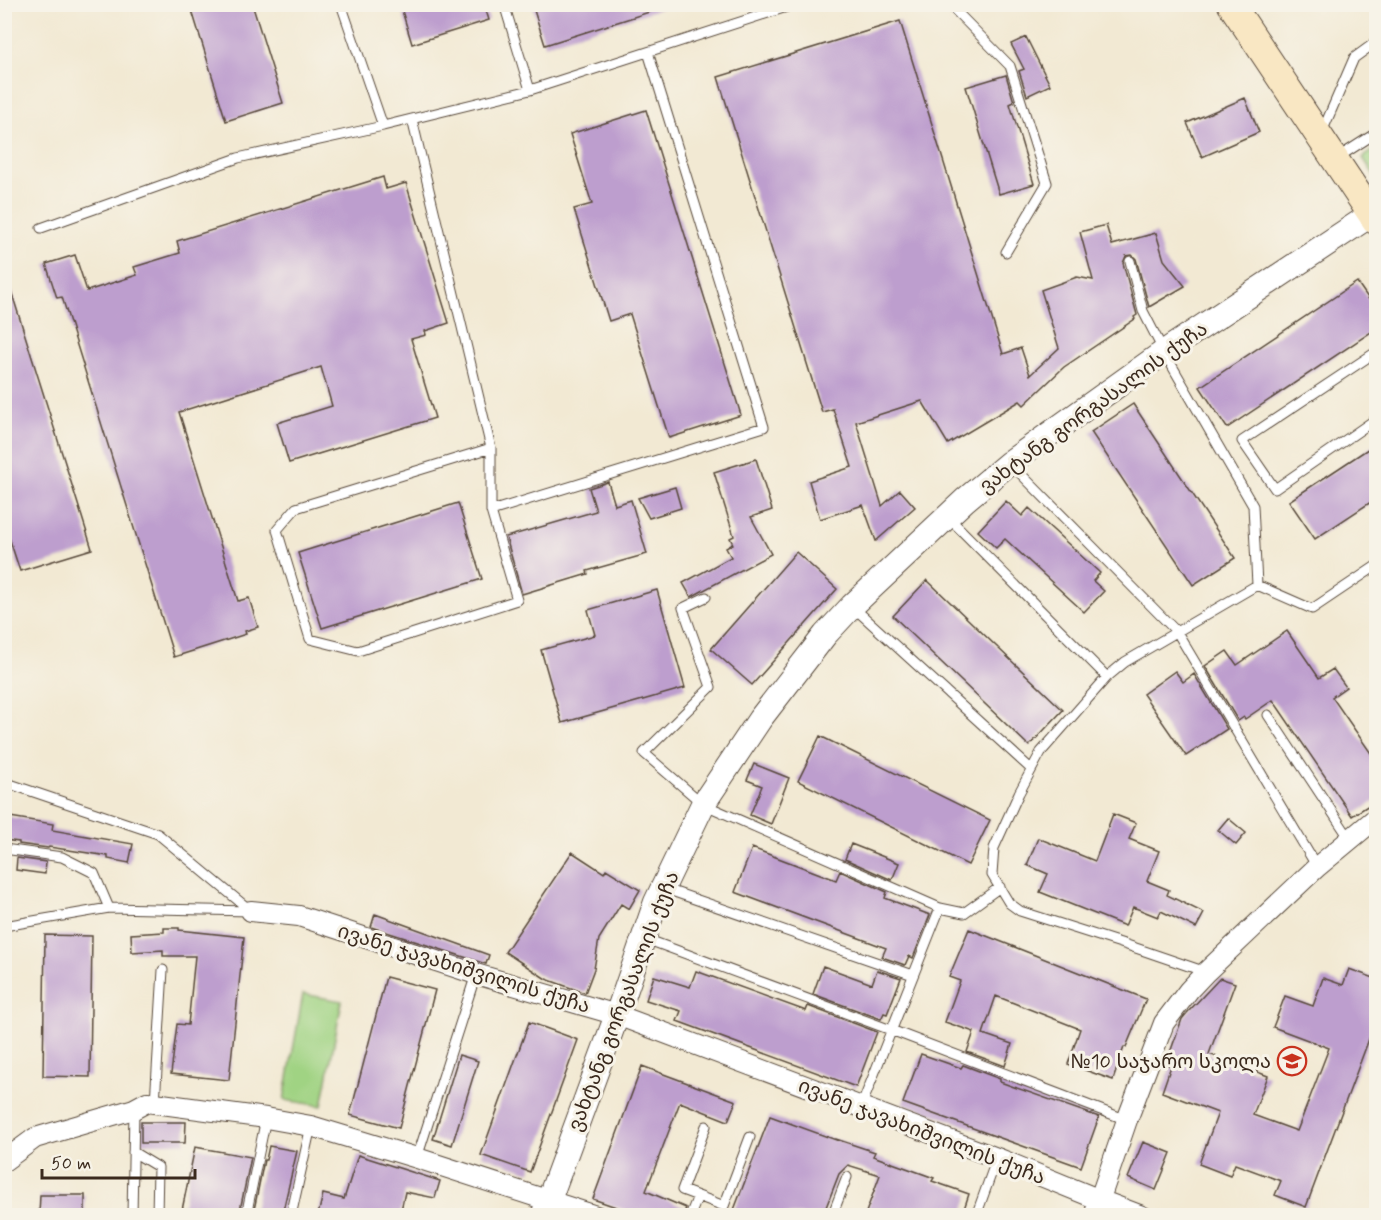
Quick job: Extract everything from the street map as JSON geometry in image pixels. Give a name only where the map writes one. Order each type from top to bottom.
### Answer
[{"type":"main road","points":[[1231,4],[1374,217]]},
{"type":"street","name":"ვახტანგ გორგასალის ქუჩა","points":[[546,1208],[656,902],[703,804],[760,719],[825,635],[852,606],[965,500],[1010,463],[1164,351],[1374,217]]},
{"type":"street","points":[[1097,1208],[1164,1023],[1206,972],[1317,867],[1377,818]]},
{"type":"street","name":"ივანე ჯავახიშვილის ქუჩა","points":[[251,911],[299,916],[476,974],[617,1015],[997,1158],[1097,1208],[1142,1215]]},
{"type":"street","points":[[4,1161],[35,1138],[134,1109],[147,1102],[311,1126],[417,1158],[546,1208],[596,1215]]},
{"type":"lane","points":[[341,4],[382,126]]},
{"type":"lane","points":[[504,4],[530,90]]},
{"type":"lane","points":[[41,228],[238,158],[530,90],[796,4]]},
{"type":"lane","points":[[949,4],[1010,66],[1047,183],[1006,252]]},
{"type":"lane","points":[[1320,137],[1354,58],[1377,42]]},
{"type":"lane","points":[[491,511],[764,428],[648,52]]},
{"type":"lane","points":[[412,118],[491,448],[491,511],[516,600],[358,651],[310,639],[277,530],[296,508],[491,448]]},
{"type":"lane","points":[[1335,159],[1377,133]]},
{"type":"lane","points":[[1130,261],[1143,311],[1252,506],[1257,585]]},
{"type":"lane","points":[[1377,352],[1242,441],[1275,489],[1377,419]]},
{"type":"lane","points":[[1010,463],[1177,632],[1317,867]]},
{"type":"lane","points":[[948,517],[1107,677]]},
{"type":"lane","points":[[1257,585],[1312,609],[1377,566]]},
{"type":"lane","points":[[1206,972],[1020,911],[1009,903],[992,875],[994,848],[1018,793],[1041,752],[1107,677],[1125,662],[1257,585]]},
{"type":"lane","points":[[706,597],[683,608],[711,687],[644,753],[703,804],[940,908],[964,913],[1000,887]]},
{"type":"lane","points":[[852,606],[1031,769]]},
{"type":"lane","points":[[1268,715],[1350,839]]},
{"type":"lane","points":[[4,782],[158,834],[251,911]]},
{"type":"lane","points":[[4,849],[62,857],[94,873],[109,908]]},
{"type":"lane","points":[[663,888],[913,975]]},
{"type":"lane","name":"ივანე ჯავახიშვილის ქუჩა","points":[[4,926],[109,908],[251,911]]},
{"type":"lane","points":[[861,1107],[940,908]]},
{"type":"lane","points":[[644,938],[1127,1120]]},
{"type":"lane","points":[[155,1103],[163,970]]},
{"type":"lane","points":[[417,1158],[476,974]]},
{"type":"lane","points":[[132,1215],[134,1109]]},
{"type":"lane","points":[[246,1215],[266,1118]]},
{"type":"lane","points":[[291,1215],[311,1126]]},
{"type":"lane","points":[[706,1126],[682,1190],[724,1206],[750,1137]]},
{"type":"lane","points":[[133,1152],[158,1167],[157,1215]]},
{"type":"lane","points":[[976,1215],[997,1158]]},
{"type":"lane","points":[[832,1215],[847,1177]]},
{"type":"lane","points":[[690,1215],[698,1196]]},
{"type":"green space","points":[[1376,148],[1376,178],[1363,158]]},
{"type":"green space","points":[[303,994],[342,1001],[322,1106],[284,1100]]},
{"type":"building","points":[[190,4],[252,4],[283,103],[226,121]]},
{"type":"building","points":[[400,4],[484,4],[489,20],[412,44]]},
{"type":"building","points":[[532,4],[662,4],[662,8],[545,45]]},
{"type":"building","points":[[900,21],[1003,354],[1021,348],[1030,375],[1059,348],[1041,290],[1077,277],[1093,280],[1080,232],[1106,225],[1112,245],[1156,233],[1164,260],[1185,286],[1149,307],[1136,259],[1132,255],[1126,256],[1123,263],[1137,315],[1135,319],[1064,367],[1024,405],[1020,401],[948,444],[922,401],[856,422],[882,506],[900,490],[915,507],[876,541],[863,505],[820,519],[809,481],[852,467],[833,409],[822,412],[718,77]]},
{"type":"building","points":[[1026,37],[1050,85],[1027,96],[1019,71],[1024,69],[1011,44]]},
{"type":"building","points":[[1006,75],[1014,102],[1010,104],[1034,184],[999,194],[966,87]]},
{"type":"building","points":[[1245,98],[1259,132],[1202,157],[1187,123]]},
{"type":"building","points":[[646,110],[741,415],[669,438],[630,314],[609,321],[574,209],[592,204],[570,134]]},
{"type":"building","points":[[383,177],[386,189],[406,183],[449,323],[425,331],[426,335],[411,339],[435,418],[289,463],[277,423],[332,406],[321,367],[179,412],[238,601],[249,598],[258,627],[245,631],[246,634],[174,657],[62,297],[57,298],[46,264],[75,255],[87,291],[137,275],[134,267],[180,253],[177,241]]},
{"type":"building","points":[[4,281],[8,281],[92,549],[20,571],[4,522]]},
{"type":"building","points":[[1357,282],[1377,311],[1377,328],[1227,428],[1200,387]]},
{"type":"building","points":[[1133,404],[1235,558],[1193,585],[1091,432]]},
{"type":"building","points":[[1377,443],[1377,498],[1315,539],[1289,501]]},
{"type":"building","points":[[756,459],[772,510],[751,517],[771,554],[691,597],[683,583],[731,557],[726,548],[733,544],[730,538],[734,536],[714,472]]},
{"type":"building","points":[[608,482],[615,505],[631,500],[647,554],[587,571],[588,574],[522,594],[506,537],[596,511],[589,488]]},
{"type":"building","points":[[675,487],[681,508],[649,518],[638,498]]},
{"type":"building","points":[[1006,501],[1022,516],[1029,508],[1100,573],[1093,581],[1104,591],[1084,612],[1005,539],[996,548],[978,531]]},
{"type":"building","points":[[458,503],[482,579],[322,628],[298,553]]},
{"type":"building","points":[[796,552],[837,589],[752,685],[711,649]]},
{"type":"building","points":[[927,580],[1063,710],[1029,746],[893,616]]},
{"type":"building","points":[[657,590],[685,688],[562,723],[541,650],[595,635],[588,610]]},
{"type":"building","points":[[1287,631],[1319,678],[1333,669],[1346,687],[1332,697],[1377,762],[1377,800],[1352,816],[1273,700],[1245,719],[1244,717],[1238,721],[1205,666],[1227,651],[1237,665]]},
{"type":"building","points":[[1175,671],[1183,682],[1194,674],[1227,729],[1186,756],[1143,694]]},
{"type":"building","points":[[820,736],[990,820],[968,865],[798,781]]},
{"type":"building","points":[[754,764],[789,778],[771,824],[750,815],[762,786],[747,780]]},
{"type":"building","points":[[1113,814],[1136,823],[1129,839],[1159,851],[1147,881],[1169,890],[1167,895],[1204,913],[1196,928],[1161,911],[1158,917],[1133,907],[1125,926],[1040,892],[1048,874],[1027,865],[1038,838],[1095,861]]},
{"type":"building","points":[[4,816],[53,824],[52,830],[133,844],[129,863],[108,859],[108,856],[4,840]]},
{"type":"building","points":[[1228,818],[1246,833],[1236,845],[1218,830]]},
{"type":"building","points":[[851,844],[899,863],[892,880],[845,859]]},
{"type":"building","points":[[752,848],[836,880],[840,871],[887,892],[885,898],[930,915],[913,958],[909,956],[905,965],[882,957],[886,948],[735,892]]},
{"type":"building","points":[[572,852],[604,873],[606,869],[640,890],[629,909],[621,904],[599,939],[594,969],[585,993],[546,979],[505,952]]},
{"type":"building","points":[[17,858],[46,862],[45,874],[16,870]]},
{"type":"building","points":[[375,914],[489,955],[486,964],[371,927]]},
{"type":"building","points":[[164,928],[244,937],[229,1080],[171,1074],[177,1024],[188,1025],[195,956],[163,956],[163,950],[132,952],[131,934],[164,932]]},
{"type":"building","points":[[969,929],[1146,999],[1126,1047],[1124,1047],[1113,1080],[1068,1064],[1080,1029],[996,996],[983,1034],[1012,1044],[1005,1066],[967,1052],[974,1032],[945,1022],[960,981],[949,977]]},
{"type":"building","points":[[45,935],[92,936],[90,1077],[43,1076]]},
{"type":"building","points":[[823,966],[872,984],[877,970],[901,978],[887,1014],[884,1013],[881,1019],[813,994]]},
{"type":"building","points":[[1349,969],[1377,979],[1377,1033],[1372,1031],[1306,1207],[1275,1195],[1281,1181],[1235,1164],[1230,1176],[1199,1164],[1218,1113],[1162,1092],[1171,1066],[1166,1064],[1182,1019],[1220,978],[1235,983],[1209,1054],[1268,1076],[1253,1115],[1297,1131],[1329,1048],[1273,1027],[1285,996],[1313,1006],[1323,978],[1343,985]]},
{"type":"building","points":[[696,971],[806,1011],[808,1006],[877,1032],[856,1087],[677,1021],[681,1011],[646,1000],[654,976],[690,987]]},
{"type":"building","points":[[386,977],[435,990],[399,1128],[350,1115]]},
{"type":"building","points":[[529,1022],[578,1040],[530,1172],[481,1155]]},
{"type":"building","points":[[921,1054],[961,1068],[963,1065],[1000,1079],[1000,1082],[1099,1117],[1081,1167],[903,1103]]},
{"type":"building","points":[[459,1055],[478,1061],[452,1145],[433,1139]]},
{"type":"building","points":[[642,1066],[736,1101],[728,1121],[680,1102],[646,1191],[686,1208],[683,1215],[639,1215],[593,1199]]},
{"type":"building","points":[[770,1116],[875,1152],[873,1156],[934,1178],[932,1181],[969,1194],[962,1215],[865,1215],[880,1175],[848,1165],[839,1174],[823,1215],[732,1215]]},
{"type":"building","points":[[141,1122],[186,1122],[185,1143],[141,1143]]},
{"type":"building","points":[[1143,1142],[1171,1153],[1156,1190],[1128,1178]]},
{"type":"building","points":[[269,1146],[297,1151],[282,1215],[253,1215],[264,1160],[266,1160]]},
{"type":"building","points":[[195,1147],[251,1157],[239,1215],[181,1215]]},
{"type":"building","points":[[358,1155],[440,1181],[435,1198],[405,1192],[400,1215],[318,1215],[323,1194],[344,1199]]},
{"type":"building","points":[[40,1195],[85,1195],[85,1215],[39,1215]]},
{"type":"place","name":"№10 საჯარო სკოლა","points":[[1292,1061]]}]
